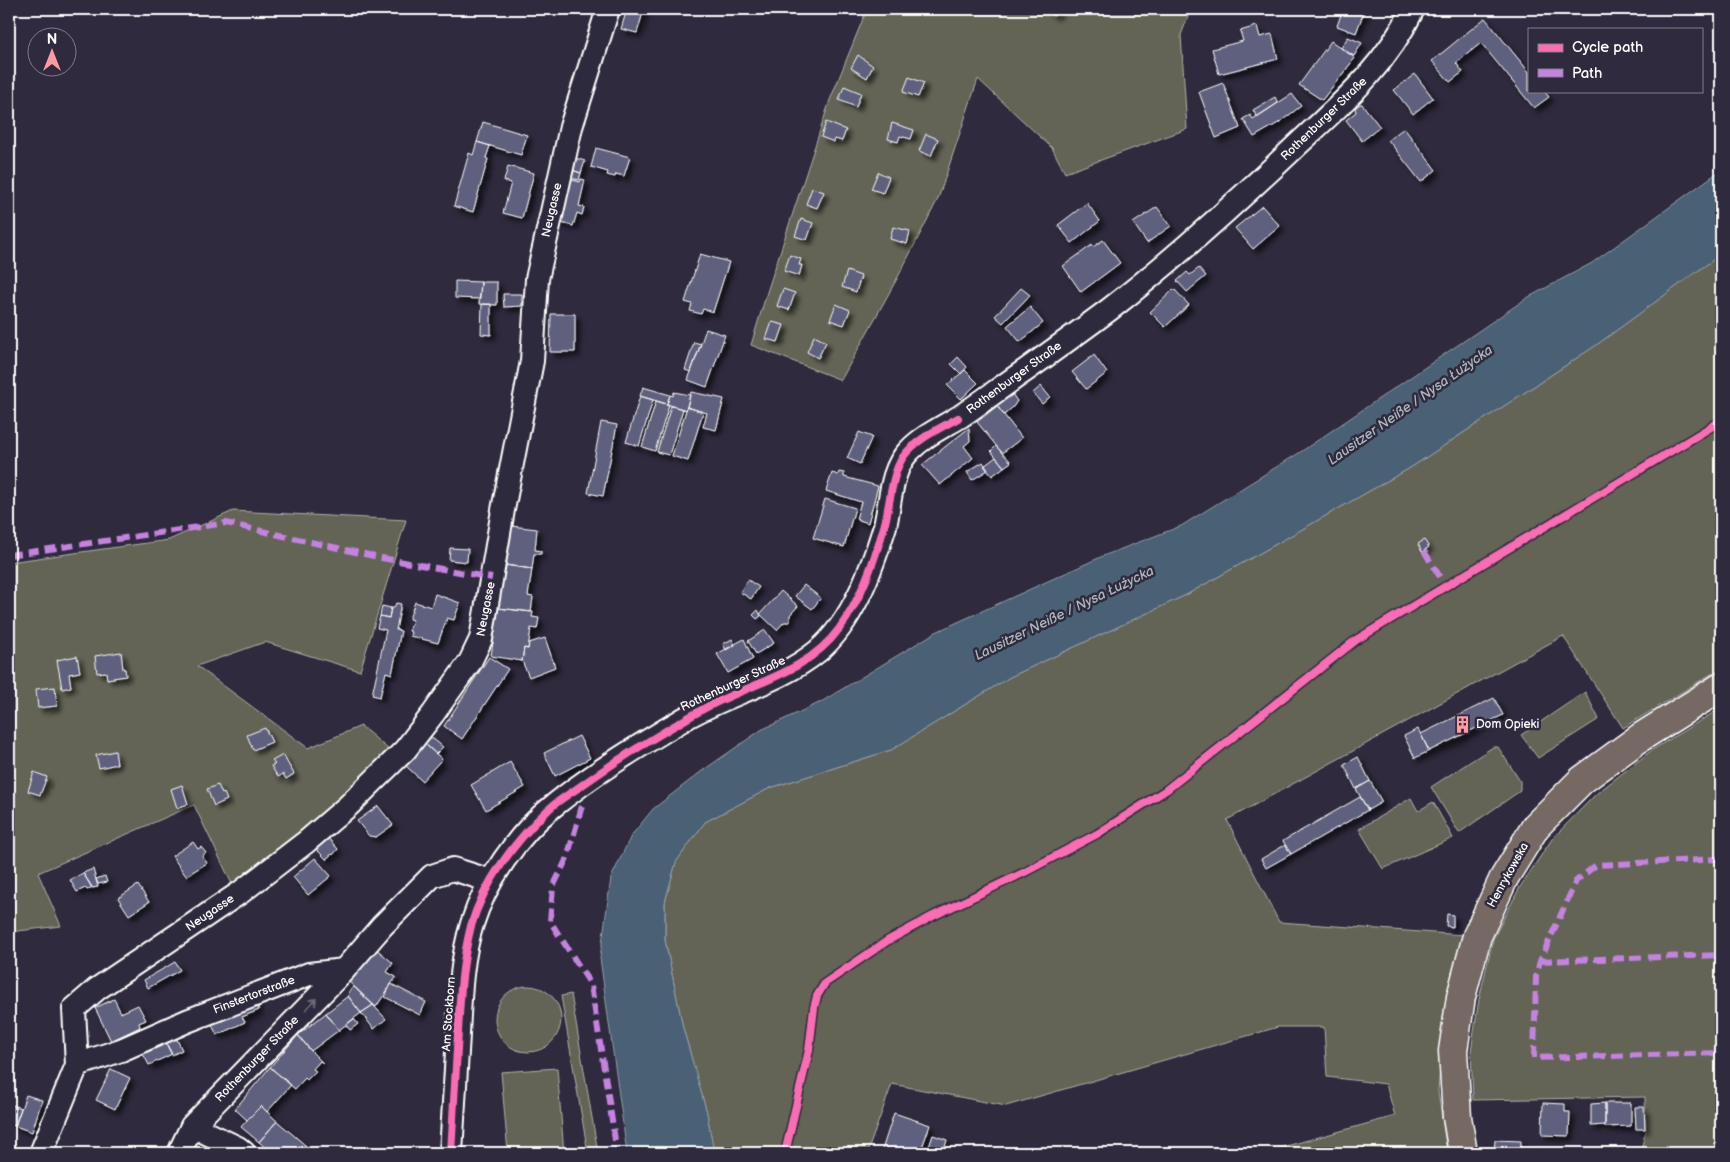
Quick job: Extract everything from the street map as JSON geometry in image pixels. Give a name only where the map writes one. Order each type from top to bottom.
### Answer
[{"type":"main road","name":"Henrykowska","points":[[1463,1153],[1457,1117],[1453,1051],[1458,1015],[1477,936],[1504,878],[1536,826],[1582,780],[1640,737],[1721,687]]},
{"type":"street","name":"Neugasse","points":[[77,1065],[74,1009],[97,989],[247,888],[348,806],[405,750],[470,662],[481,639],[503,510],[532,361],[537,279],[571,127],[608,9]]},
{"type":"street","name":"Rothenburger Straße","points":[[491,881],[521,838],[550,808],[604,769],[687,718],[717,702],[782,674],[804,662],[823,647],[839,630],[865,581],[884,527],[896,471],[902,459],[911,449],[927,436],[978,405],[1110,309],[1222,216],[1363,82],[1388,52],[1413,9]]},
{"type":"street","points":[[344,970],[382,926],[432,876],[453,869],[491,881]]},
{"type":"street","name":"Am Stockborn","points":[[451,1153],[461,984],[465,955],[472,925],[491,881]]},
{"type":"street","name":"Finstertorstraße","points":[[77,1065],[120,1050],[188,1021],[309,974],[344,970]]},
{"type":"street","name":"Rothenburger Straße","points":[[179,1153],[192,1126],[344,970]]},
{"type":"street","points":[[41,1153],[77,1065]]},
{"type":"street","points":[[192,1126],[238,1148],[244,1153]]},
{"type":"green space","points":[[867,9],[1191,9],[1181,35],[1187,129],[1065,173],[1052,148],[978,79],[938,199],[899,275],[841,380],[751,345],[830,100]]},
{"type":"green space","points":[[1721,254],[1721,668],[1623,728],[1563,636],[1227,820],[1279,922],[1477,936],[1440,1067],[1438,1091],[1447,1153],[1261,1153],[1395,1116],[1386,1084],[1327,1077],[1324,1027],[1278,1027],[1006,1106],[892,1084],[867,1153],[714,1153],[707,1113],[683,1028],[665,940],[665,902],[676,862],[705,822],[770,788],[891,750],[1010,677],[1186,595],[1410,468],[1595,346]]},
{"type":"green space","points":[[233,511],[406,520],[360,671],[265,642],[197,666],[308,748],[361,726],[389,750],[324,812],[232,884],[194,805],[38,873],[61,926],[9,932],[9,562],[169,540]]},
{"type":"green space","points":[[1585,692],[1599,719],[1538,758],[1521,735]]},
{"type":"green space","points":[[1721,708],[1721,1153],[1640,1153],[1646,1130],[1645,1097],[1473,1100],[1471,1051],[1479,999],[1493,939],[1520,887],[1552,839],[1596,794],[1652,750]]},
{"type":"green space","points":[[1493,747],[1498,747],[1520,781],[1520,791],[1459,833],[1431,787]]},
{"type":"green space","points":[[1411,798],[1418,811],[1433,802],[1453,838],[1383,869],[1359,829]]},
{"type":"green space","points":[[528,986],[541,989],[551,996],[558,1006],[561,1019],[558,1032],[551,1042],[541,1049],[528,1052],[515,1049],[505,1042],[498,1032],[495,1019],[498,1006],[505,996],[515,989]]},
{"type":"green space","points":[[571,994],[598,1153],[588,1153],[561,996]]},
{"type":"green space","points":[[557,1068],[564,1153],[508,1153],[501,1072]]},
{"type":"water","name":"Lausitzer Neiße / Nysa Łużycka","points":[[1721,170],[1721,254],[1595,346],[1410,468],[1186,595],[1010,677],[891,750],[770,788],[705,822],[676,862],[665,902],[665,940],[683,1028],[707,1113],[714,1153],[627,1153],[600,958],[611,878],[631,836],[653,809],[702,771],[761,730],[821,702],[936,632],[1103,556],[1181,526],[1299,453],[1527,298],[1592,263]]},
{"type":"building","points":[[627,9],[644,9],[637,33],[621,29]]},
{"type":"building","points":[[1046,9],[1061,9],[1053,16]]},
{"type":"building","points":[[1343,9],[1365,9],[1356,33],[1337,26]]},
{"type":"building","points":[[1485,18],[1528,71],[1528,92],[1545,92],[1549,97],[1534,108],[1481,43],[1456,63],[1463,72],[1450,82],[1432,61]]},
{"type":"building","points":[[1257,26],[1260,37],[1272,34],[1278,59],[1219,74],[1212,49],[1243,41],[1240,31]]},
{"type":"building","points":[[1348,37],[1362,43],[1354,56],[1341,48]]},
{"type":"building","points":[[1331,41],[1355,58],[1322,100],[1299,85]]},
{"type":"building","points":[[858,55],[873,66],[867,78],[851,68]]},
{"type":"building","points":[[1415,74],[1433,98],[1413,114],[1394,90]]},
{"type":"building","points":[[909,77],[924,83],[918,97],[903,92]]},
{"type":"building","points":[[1223,83],[1240,128],[1216,138],[1199,92]]},
{"type":"building","points":[[844,86],[861,93],[856,107],[839,100]]},
{"type":"building","points":[[1292,94],[1301,106],[1280,122],[1254,137],[1243,119],[1250,115],[1253,119]]},
{"type":"building","points":[[1275,97],[1278,103],[1257,117],[1253,110]]},
{"type":"building","points":[[1362,104],[1380,127],[1362,141],[1346,120],[1356,112],[1355,108]]},
{"type":"building","points":[[483,122],[527,135],[521,155],[477,142]]},
{"type":"building","points":[[826,122],[846,130],[842,141],[835,139],[834,142],[821,137]]},
{"type":"building","points":[[892,123],[914,130],[911,139],[900,136],[898,142],[888,139]]},
{"type":"building","points":[[1404,128],[1436,170],[1421,182],[1388,140]]},
{"type":"building","points":[[926,134],[938,139],[931,156],[919,151]]},
{"type":"building","points":[[477,142],[490,146],[473,212],[454,206],[469,153],[473,155]]},
{"type":"building","points":[[596,148],[630,157],[624,176],[616,174],[615,177],[607,175],[608,172],[591,167]]},
{"type":"building","points":[[572,157],[585,161],[581,173],[569,169]]},
{"type":"building","points":[[508,166],[534,173],[522,218],[503,213],[511,183],[504,181]]},
{"type":"building","points":[[569,169],[581,173],[579,180],[567,177]]},
{"type":"building","points":[[878,172],[889,177],[883,193],[871,189]]},
{"type":"building","points":[[565,178],[580,182],[581,179],[585,180],[579,206],[584,207],[582,215],[577,213],[573,226],[553,221]]},
{"type":"building","points":[[812,188],[824,192],[817,208],[806,204]]},
{"type":"building","points":[[1087,203],[1100,221],[1072,243],[1058,225]]},
{"type":"building","points":[[1262,206],[1280,226],[1253,249],[1235,228]]},
{"type":"building","points":[[1157,207],[1171,226],[1147,243],[1133,223]]},
{"type":"building","points":[[801,219],[813,223],[807,240],[795,236]]},
{"type":"building","points":[[893,227],[910,231],[907,244],[890,239]]},
{"type":"building","points":[[1103,240],[1120,263],[1081,292],[1063,266],[1092,245],[1093,247]]},
{"type":"building","points":[[700,254],[729,262],[713,312],[703,309],[701,314],[690,311],[692,304],[685,302]]},
{"type":"building","points":[[790,255],[801,259],[799,265],[802,265],[799,276],[784,271]]},
{"type":"building","points":[[1199,268],[1206,276],[1187,292],[1177,281],[1187,272],[1190,275]]},
{"type":"building","points":[[847,271],[861,276],[856,292],[842,287]]},
{"type":"building","points":[[455,281],[481,282],[480,299],[455,298]]},
{"type":"building","points":[[481,282],[497,282],[497,305],[479,304]]},
{"type":"building","points":[[1021,288],[1030,295],[1003,323],[995,316]]},
{"type":"building","points":[[783,289],[795,293],[789,310],[777,306]]},
{"type":"building","points":[[1174,289],[1189,305],[1165,327],[1150,312]]},
{"type":"building","points":[[503,294],[522,294],[522,306],[504,307]]},
{"type":"building","points":[[482,304],[491,304],[491,335],[481,334]]},
{"type":"building","points":[[836,304],[850,310],[844,325],[830,320]]},
{"type":"building","points":[[1030,307],[1043,323],[1020,342],[1007,326]]},
{"type":"building","points":[[551,314],[575,314],[575,352],[550,352]]},
{"type":"building","points":[[772,322],[784,325],[778,342],[766,339]]},
{"type":"building","points":[[706,329],[725,335],[707,387],[688,380]]},
{"type":"building","points":[[814,336],[826,342],[818,358],[807,352]]},
{"type":"building","points":[[694,342],[701,344],[691,372],[685,370]]},
{"type":"building","points":[[1094,355],[1107,373],[1086,389],[1072,372]]},
{"type":"building","points":[[958,357],[967,367],[961,374],[951,364]]},
{"type":"building","points":[[965,370],[978,383],[961,399],[947,385]]},
{"type":"building","points":[[1041,386],[1050,397],[1042,404],[1033,393]]},
{"type":"building","points":[[643,387],[670,395],[667,404],[640,396]]},
{"type":"building","points":[[674,392],[690,395],[686,410],[667,404],[670,395],[673,396]]},
{"type":"building","points":[[691,392],[724,399],[716,430],[703,427],[707,413],[687,407]]},
{"type":"building","points":[[1012,394],[1017,401],[1004,415],[997,406]]},
{"type":"building","points":[[640,396],[653,400],[639,446],[626,442]]},
{"type":"building","points":[[656,401],[669,405],[655,451],[642,447]]},
{"type":"building","points":[[671,406],[683,409],[669,455],[657,452]]},
{"type":"building","points":[[997,406],[1022,438],[1002,453],[977,422]]},
{"type":"building","points":[[687,407],[703,412],[688,461],[672,456]]},
{"type":"building","points":[[601,422],[617,425],[603,496],[588,493]]},
{"type":"building","points":[[969,428],[970,441],[964,446],[973,458],[940,485],[922,465]]},
{"type":"building","points":[[859,432],[872,437],[860,464],[847,458]]},
{"type":"building","points":[[996,446],[1011,462],[1004,467],[991,451]]},
{"type":"building","points":[[996,457],[1004,467],[992,476],[984,466]]},
{"type":"building","points":[[983,462],[988,470],[972,480],[967,472]]},
{"type":"building","points":[[839,472],[844,473],[844,477],[878,486],[868,523],[856,519],[861,502],[826,491],[832,473],[838,475]]},
{"type":"building","points":[[825,499],[855,508],[844,547],[813,538]]},
{"type":"building","points":[[511,526],[537,529],[535,550],[541,551],[541,554],[534,554],[532,569],[505,565]]},
{"type":"building","points":[[1424,540],[1429,547],[1422,552],[1418,544]]},
{"type":"building","points":[[450,548],[468,549],[467,562],[449,560]]},
{"type":"building","points":[[505,565],[532,569],[528,596],[533,597],[531,612],[498,608]]},
{"type":"building","points":[[748,580],[759,587],[751,599],[740,592]]},
{"type":"building","points":[[804,585],[821,598],[812,609],[795,596]]},
{"type":"building","points":[[781,591],[798,606],[790,615],[790,622],[784,622],[777,630],[760,614]]},
{"type":"building","points":[[435,594],[460,603],[454,620],[447,618],[438,643],[410,636],[411,632],[409,631],[413,620],[409,619],[415,602],[431,607]]},
{"type":"building","points":[[396,603],[401,604],[396,630],[401,631],[392,674],[386,672],[380,697],[372,695],[386,630],[377,628],[380,616],[389,618],[391,608],[394,608]]},
{"type":"building","points":[[382,606],[391,608],[389,618],[380,616]]},
{"type":"building","points":[[498,608],[533,612],[532,617],[539,618],[537,629],[531,628],[528,649],[524,648],[522,661],[491,656]]},
{"type":"building","points":[[758,610],[761,616],[757,619],[753,615]]},
{"type":"building","points":[[765,630],[774,643],[756,654],[748,641]]},
{"type":"building","points":[[545,638],[555,667],[529,677],[522,661],[524,648],[528,649],[529,643]]},
{"type":"building","points":[[732,639],[735,645],[726,650],[723,644]]},
{"type":"building","points":[[744,639],[753,659],[728,673],[717,654]]},
{"type":"building","points":[[121,652],[123,669],[125,669],[126,676],[107,679],[106,672],[97,673],[95,656]]},
{"type":"building","points":[[77,656],[80,672],[69,674],[71,687],[62,689],[57,660]]},
{"type":"building","points":[[489,657],[508,669],[462,739],[444,726]]},
{"type":"building","points":[[55,687],[57,706],[38,708],[36,689]]},
{"type":"building","name":"Dom Opieki","points":[[1494,698],[1503,715],[1429,751],[1421,734]]},
{"type":"building","points":[[265,728],[272,742],[253,750],[247,735]]},
{"type":"building","points":[[1418,729],[1429,751],[1415,758],[1404,736]]},
{"type":"building","points":[[579,736],[590,758],[555,776],[544,753]]},
{"type":"building","points":[[431,737],[443,747],[436,754],[425,744]]},
{"type":"building","points":[[425,744],[442,759],[422,781],[406,766]]},
{"type":"building","points":[[115,751],[117,764],[99,768],[96,755]]},
{"type":"building","points":[[283,755],[294,774],[286,779],[283,774],[278,777],[271,766],[275,764],[272,761]]},
{"type":"building","points":[[1358,757],[1370,781],[1356,789],[1344,765]]},
{"type":"building","points":[[510,762],[525,787],[486,810],[471,785]]},
{"type":"building","points":[[34,772],[47,777],[40,795],[28,791]]},
{"type":"building","points":[[1370,781],[1382,802],[1368,810],[1356,789]]},
{"type":"building","points":[[182,785],[188,804],[177,808],[171,789]]},
{"type":"building","points":[[218,785],[227,800],[214,806],[207,789]]},
{"type":"building","points":[[1360,797],[1368,810],[1291,854],[1283,841]]},
{"type":"building","points":[[378,806],[393,825],[376,837],[369,836],[357,821]]},
{"type":"building","points":[[328,838],[338,849],[326,859],[316,849]]},
{"type":"building","points":[[193,842],[198,849],[201,847],[206,853],[202,856],[207,863],[186,876],[172,856]]},
{"type":"building","points":[[1285,845],[1291,854],[1266,868],[1261,859]]},
{"type":"building","points":[[315,858],[331,876],[308,895],[293,877]]},
{"type":"building","points":[[93,869],[98,887],[92,888],[83,873]]},
{"type":"building","points":[[83,873],[92,887],[77,892],[70,880]]},
{"type":"building","points":[[105,876],[107,882],[98,884],[96,879]]},
{"type":"building","points":[[138,885],[149,902],[129,915],[118,898]]},
{"type":"building","points":[[1447,914],[1453,915],[1453,927],[1446,926]]},
{"type":"building","points":[[374,947],[393,963],[387,972],[396,977],[376,1007],[349,982]]},
{"type":"building","points":[[175,962],[180,970],[148,988],[144,980]]},
{"type":"building","points":[[391,984],[426,1002],[420,1015],[385,997]]},
{"type":"building","points":[[354,987],[373,1005],[361,1013],[348,996],[349,991]]},
{"type":"building","points":[[348,996],[361,1013],[339,1030],[326,1013]]},
{"type":"building","points":[[253,997],[259,1010],[242,1017],[245,1022],[217,1035],[209,1019]]},
{"type":"building","points":[[114,999],[121,1013],[138,1005],[146,1020],[139,1023],[140,1027],[111,1041],[95,1008]]},
{"type":"building","points":[[373,1005],[386,1019],[374,1029],[361,1013]]},
{"type":"building","points":[[326,1013],[339,1030],[311,1051],[298,1035]]},
{"type":"building","points":[[354,1019],[358,1024],[350,1030],[346,1025]]},
{"type":"building","points":[[173,1031],[182,1050],[172,1055],[164,1040]]},
{"type":"building","points":[[298,1035],[323,1063],[320,1061],[313,1069],[316,1071],[307,1080],[305,1078],[295,1089],[270,1067]]},
{"type":"building","points":[[164,1039],[172,1054],[149,1065],[141,1050]]},
{"type":"building","points":[[270,1067],[291,1085],[267,1112],[261,1106],[247,1120],[235,1109]]},
{"type":"building","points":[[111,1069],[130,1078],[115,1109],[96,1100]]},
{"type":"building","points":[[26,1095],[42,1100],[32,1132],[15,1126]]},
{"type":"building","points":[[1543,1103],[1565,1104],[1565,1112],[1570,1112],[1569,1136],[1542,1135]]},
{"type":"building","points":[[1605,1103],[1605,1125],[1591,1126],[1591,1104]]},
{"type":"building","points":[[1605,1103],[1631,1103],[1631,1126],[1605,1127]]},
{"type":"building","points":[[13,1105],[21,1108],[15,1126],[9,1124]]},
{"type":"building","points":[[261,1106],[277,1121],[259,1142],[241,1127]]},
{"type":"building","points":[[1635,1107],[1644,1107],[1645,1129],[1636,1129]]},
{"type":"building","points":[[894,1113],[930,1125],[920,1153],[881,1153]]},
{"type":"building","points":[[277,1121],[305,1145],[298,1153],[271,1153],[259,1142]]},
{"type":"building","points":[[933,1135],[947,1140],[943,1153],[927,1153]]},
{"type":"building","points":[[1495,1140],[1521,1141],[1521,1153],[1494,1153]]},
{"type":"building","points":[[305,1145],[314,1153],[298,1153]]},
{"type":"building","points":[[214,1148],[220,1153],[209,1153]]},
{"type":"building","points":[[1710,1148],[1716,1153],[1705,1153]]},
{"type":"marked path","points":[[9,555],[226,523],[382,558],[492,578]]},
{"type":"marked path","points":[[1424,551],[1445,585]]},
{"type":"marked path","points":[[582,806],[567,858],[553,887],[550,921],[591,985],[617,1153]]},
{"type":"marked path","points":[[1721,859],[1596,865],[1576,881],[1540,961],[1536,976],[1534,1058],[1721,1053]]},
{"type":"marked path","points":[[1540,961],[1721,955]]},
{"type":"cycle path","points":[[451,1153],[465,952],[477,910],[492,878],[502,863],[524,835],[551,807],[605,769],[653,738],[707,707],[795,667],[826,644],[847,618],[866,580],[884,527],[896,473],[903,457],[921,440],[958,418]]},
{"type":"cycle path","points":[[785,1153],[809,1050],[814,1008],[817,996],[825,983],[887,941],[1097,834],[1166,790],[1356,640],[1721,421]]},
{"type":"place","name":"Dom Opieki","points":[[1462,724]]}]
